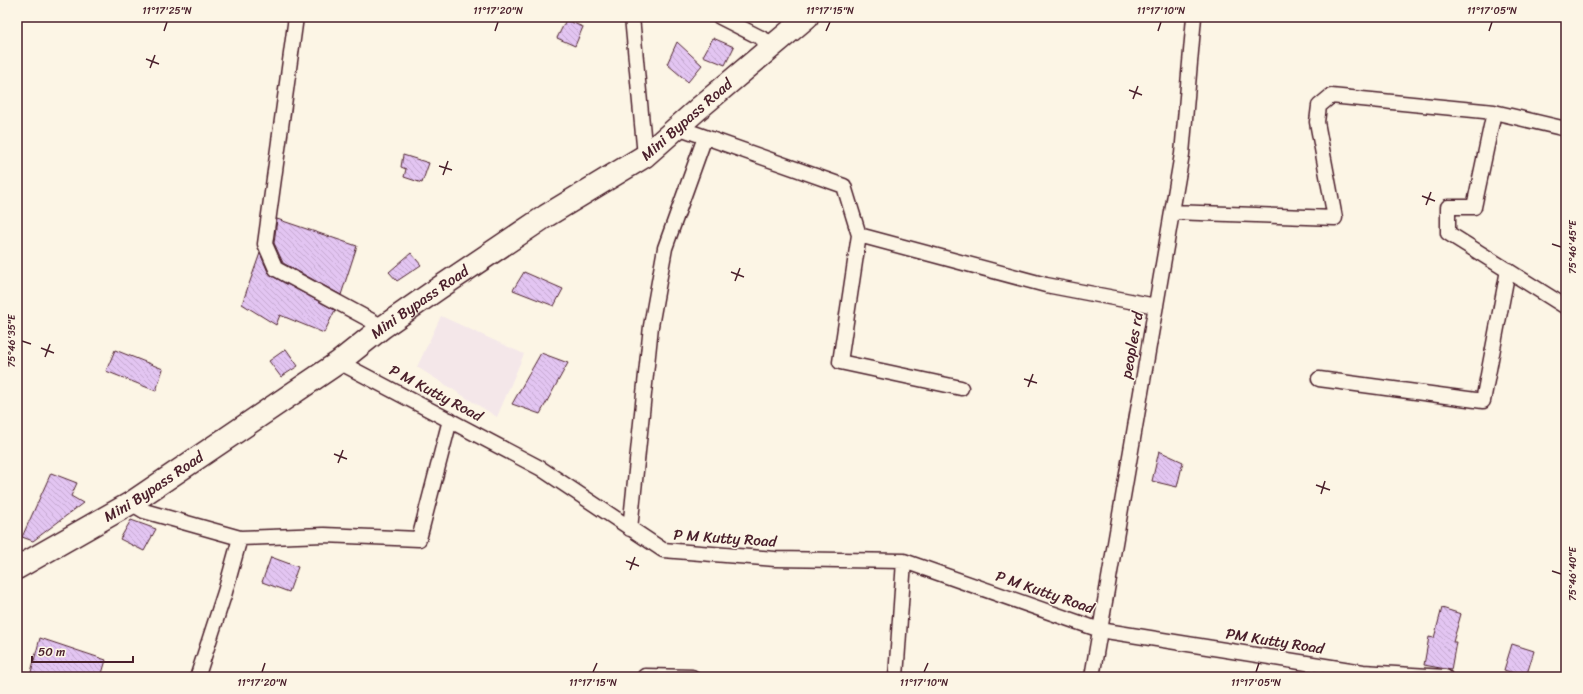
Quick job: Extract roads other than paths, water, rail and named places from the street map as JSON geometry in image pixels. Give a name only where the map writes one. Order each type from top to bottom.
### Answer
[{"type":"main road","name":"Mini Bypass Road","points":[[17,568],[131,503],[339,362],[383,327],[546,216],[645,156],[677,127],[808,17]]},
{"type":"street","points":[[296,17],[265,244],[276,269],[383,327]]},
{"type":"street","points":[[632,17],[645,156]]},
{"type":"street","points":[[720,17],[775,45]]},
{"type":"street","name":"peoples rd","points":[[1092,677],[1182,154],[1194,17]]},
{"type":"street","points":[[1172,212],[1336,218],[1317,122],[1319,106],[1331,96],[1494,112],[1566,129]]},
{"type":"street","points":[[1494,112],[1474,206],[1448,207],[1448,233],[1566,307]]},
{"type":"street","points":[[677,127],[844,186],[859,235],[840,362],[961,388]]},
{"type":"street","points":[[630,529],[651,326],[665,248],[705,137]]},
{"type":"street","points":[[859,235],[1046,285],[1156,306]]},
{"type":"street","points":[[1319,379],[1483,401],[1508,270]]},
{"type":"street","name":"P M Kutty Road","points":[[339,362],[540,468],[663,550],[775,559],[904,561],[1100,630]]},
{"type":"street","points":[[131,503],[144,511],[240,538],[324,535],[419,539],[450,420]]},
{"type":"street","points":[[200,677],[198,675],[225,592],[240,538]]},
{"type":"street","points":[[896,677],[904,561]]},
{"type":"street","name":"PM Kutty Road","points":[[1100,630],[1363,672],[1445,677]]},
{"type":"street","points":[[644,677],[692,677]]}]
